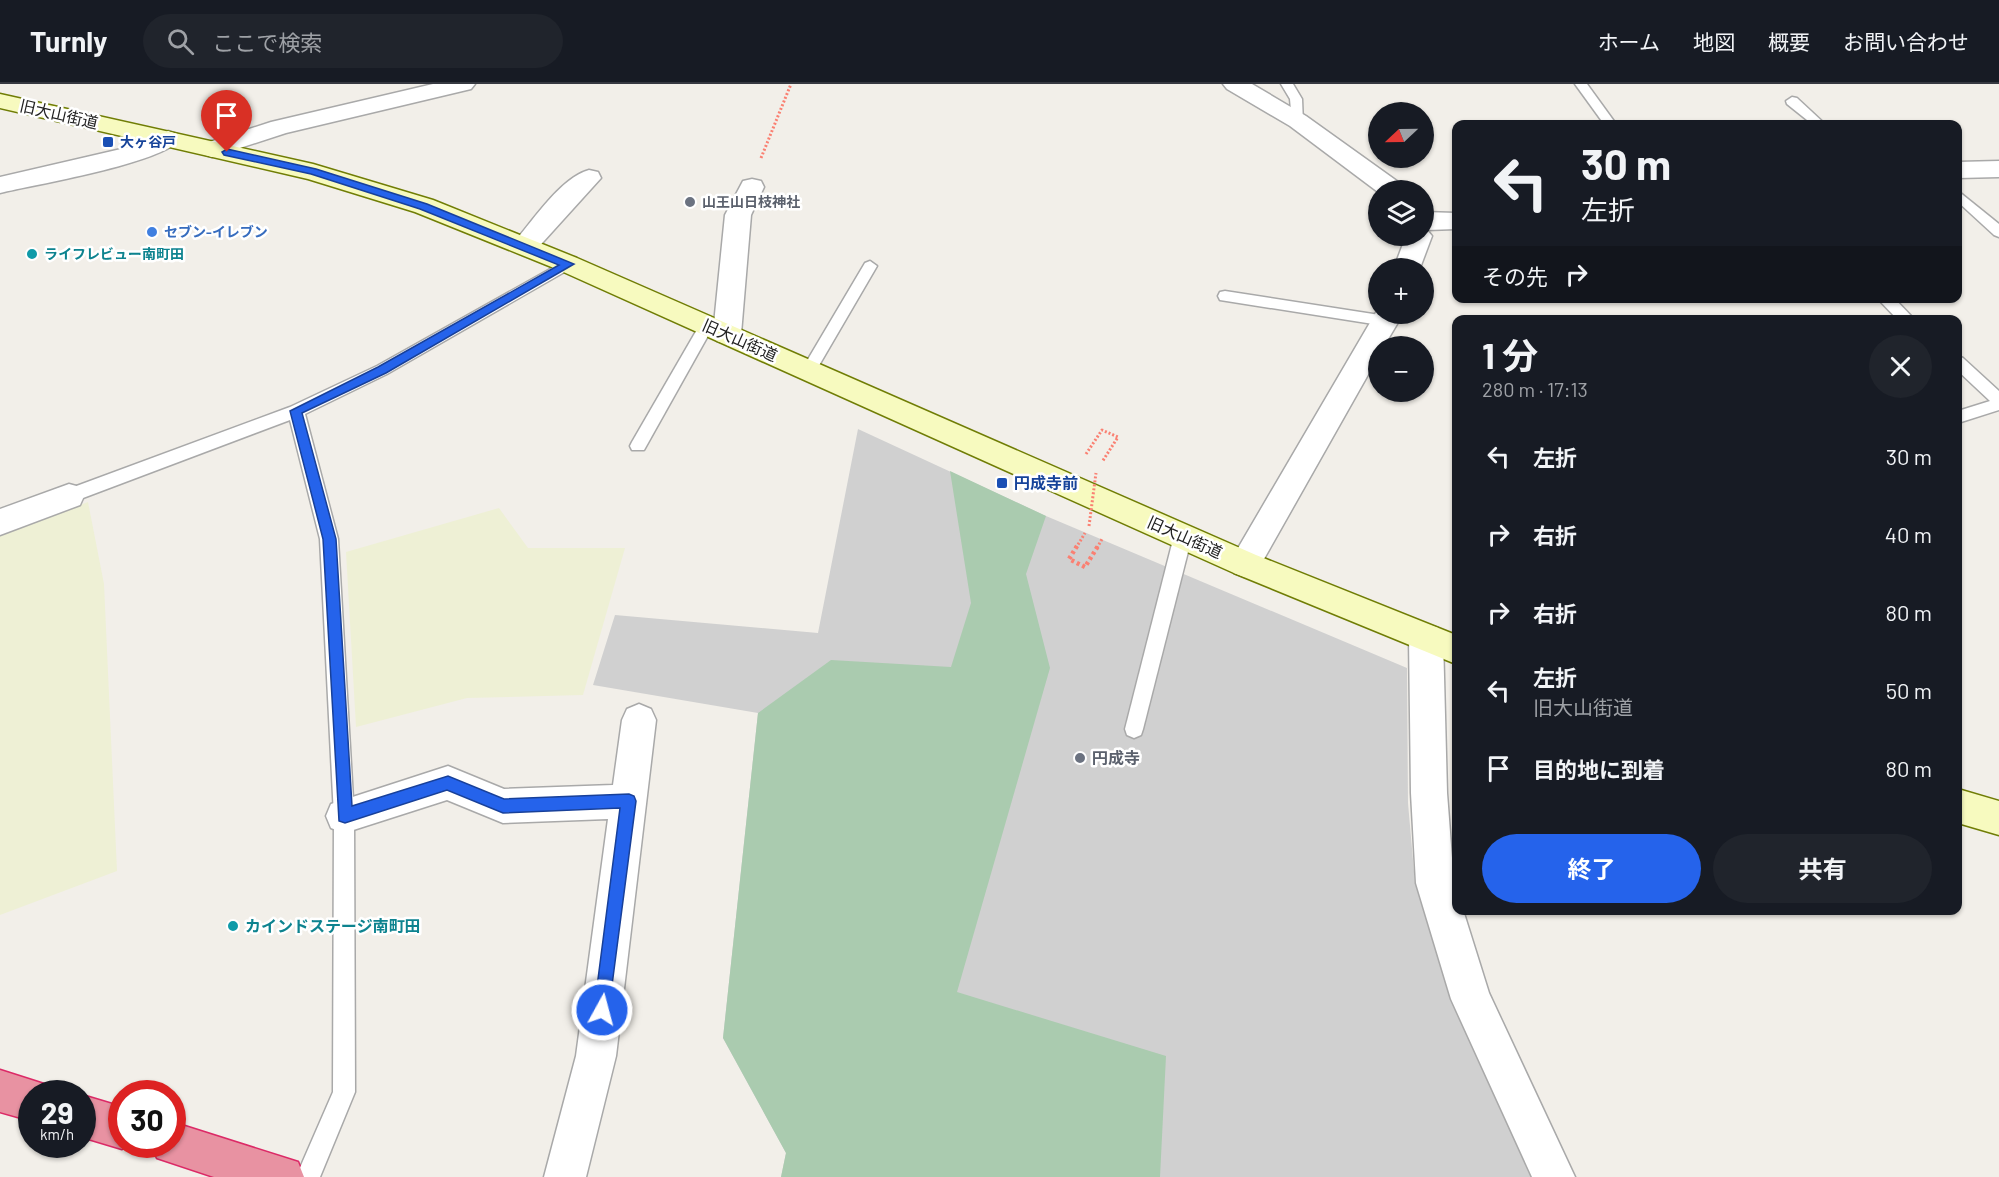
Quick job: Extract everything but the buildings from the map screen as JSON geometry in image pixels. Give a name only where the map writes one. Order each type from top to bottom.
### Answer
[{"type":"highway","points":[[0,1091],[18,1096]]},
{"type":"highway","points":[[186,1147],[283,1177]]},
{"type":"street","points":[[212,149],[279,127],[463,84]]},
{"type":"street","points":[[1235,84],[1298,121],[1378,180]]},
{"type":"street","name":"旧大山街道","points":[[0,101],[313,172],[424,206],[568,264],[1245,564],[1441,644]]},
{"type":"street","points":[[0,185],[142,152],[168,139]]},
{"type":"street","points":[[1962,170],[1999,169]]},
{"type":"street","points":[[525,246],[571,193],[589,178]]},
{"type":"street","points":[[717,329],[738,214],[752,187]]},
{"type":"street","points":[[1434,221],[1452,221]]},
{"type":"street","points":[[1245,564],[1383,324]]},
{"type":"street","points":[[0,522],[69,496]]},
{"type":"street","points":[[1441,644],[1429,793],[1435,883],[1471,999],[1554,1177]]},
{"type":"street","points":[[565,1177],[596,1056],[639,720]]},
{"type":"street","points":[[345,816],[448,783],[503,806],[629,801]]},
{"type":"street","points":[[1962,807],[1999,818]]},
{"type":"lane","points":[[1287,84],[1296,99],[1298,121]]},
{"type":"lane","points":[[1581,84],[1607,120]]},
{"type":"lane","points":[[1792,101],[1813,120]]},
{"type":"lane","points":[[1962,199],[1999,232]]},
{"type":"lane","points":[[69,496],[296,411],[382,370],[568,264]]},
{"type":"lane","points":[[809,370],[870,266]]},
{"type":"lane","points":[[1225,296],[1368,315]]},
{"type":"lane","points":[[1889,303],[1903,315]]},
{"type":"lane","points":[[638,446],[717,329]]},
{"type":"lane","points":[[1962,366],[1999,402],[1962,416]]},
{"type":"lane","points":[[296,411],[329,539],[345,816],[344,1092],[308,1177]]},
{"type":"lane","points":[[1134,729],[1183,536]]},
{"type":"path","points":[[752,187],[754,174],[791,84]]},
{"type":"path","points":[[1082,460],[1102,430],[1118,437],[1095,473],[1089,526],[1069,559],[1085,567],[1105,534]]},
{"type":"shaded area","name":"円成寺","points":[[858,429],[1046,516],[1407,668],[1408,803],[1415,883],[1454,1001],[1533,1177],[781,1177],[786,1153],[723,1038],[758,713],[593,685],[615,615],[818,633]]},
{"type":"green space","points":[[950,471],[1046,516],[1026,574],[1050,668],[957,992],[1166,1056],[1160,1177],[781,1177],[786,1153],[723,1038],[758,713],[831,660],[951,667],[971,603]]},
{"type":"green space","points":[[88,502],[104,584],[117,871],[0,915],[0,536]]},
{"type":"green space","points":[[499,508],[528,548],[625,548],[583,695],[467,698],[356,727],[346,552]]},
{"type":"place","name":"大ヶ谷戸","points":[[108,142]]},
{"type":"place","name":"山王山日枝神社","points":[[690,202]]},
{"type":"place","name":"セブン-イレブン","points":[[152,232]]},
{"type":"place","name":"ライフレビュー南町田","points":[[32,254]]},
{"type":"place","name":"円成寺前","points":[[1002,483]]},
{"type":"place","name":"円成寺","points":[[1080,758]]},
{"type":"place","name":"カインドステージ南町田","points":[[233,926]]},
{"type":"route","points":[[227,152],[313,172],[424,206],[568,264],[382,370],[296,411],[329,539],[345,816],[448,783],[503,806],[629,801],[602,1010]]}]
